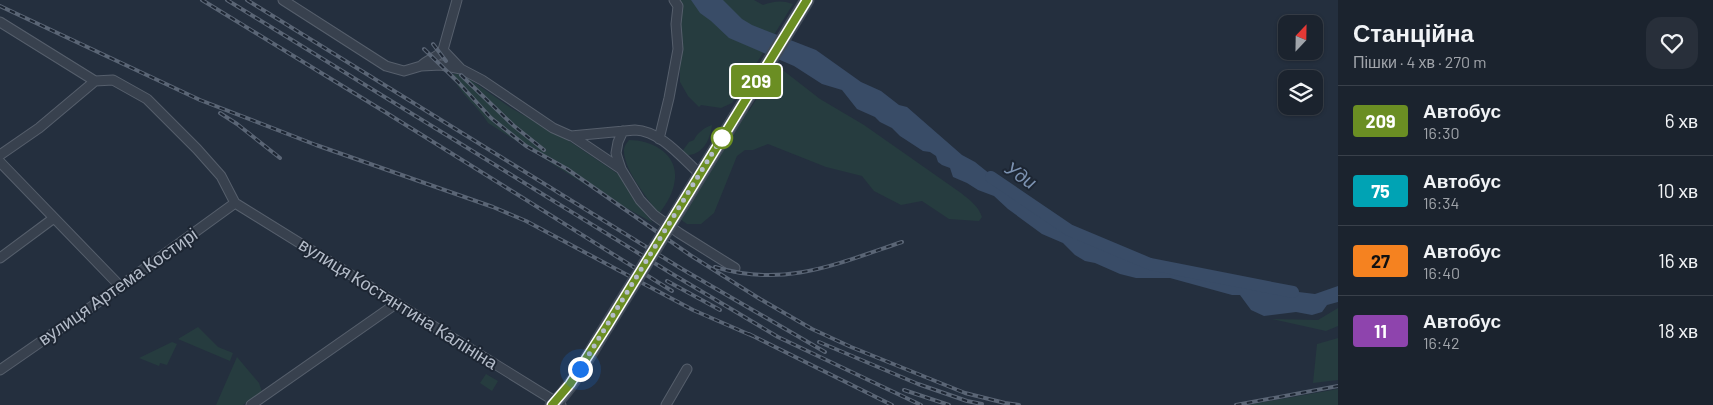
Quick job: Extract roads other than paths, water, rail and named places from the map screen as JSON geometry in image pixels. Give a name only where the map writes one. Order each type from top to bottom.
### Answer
[{"type":"main road","points":[[556,404],[607,326],[804,5]]},
{"type":"street","points":[[283,0],[386,66],[404,71],[421,66],[441,65],[461,69],[482,80],[553,128],[572,136],[621,169]]},
{"type":"street","points":[[421,66],[443,50],[457,0]]},
{"type":"street","points":[[659,139],[668,107],[678,49],[676,24],[678,6],[674,0]]},
{"type":"street","points":[[0,22],[94,81],[113,80],[147,99],[221,176],[235,203]]},
{"type":"street","points":[[443,50],[461,69]]},
{"type":"street","points":[[0,156],[39,128],[94,81]]},
{"type":"street","points":[[572,136],[644,130],[659,139],[700,174]]},
{"type":"street","points":[[623,131],[616,153],[621,169],[640,200],[654,215],[679,233],[735,268]]},
{"type":"street","points":[[0,162],[120,286]]},
{"type":"street","name":"вулиця Артема Костирі","points":[[0,370],[235,203]]},
{"type":"street","name":"вулиця Костянтина Калініна","points":[[235,203],[556,404]]},
{"type":"street","points":[[0,258],[54,218]]},
{"type":"street","points":[[251,405],[397,303]]},
{"type":"street","points":[[666,405],[688,368]]},
{"type":"water","points":[[691,0],[723,0],[742,19],[752,25],[816,50],[861,82],[881,91],[899,105],[907,107],[962,155],[975,162],[1026,203],[1102,245],[1136,260],[1178,274],[1249,286],[1315,294],[1338,286],[1338,302],[1327,305],[1322,312],[1312,315],[1296,312],[1264,316],[1251,310],[1240,295],[1232,295],[1170,278],[1136,278],[1085,261],[1075,255],[1063,243],[1042,234],[1008,209],[994,196],[953,177],[950,168],[938,162],[936,156],[930,152],[923,151],[875,117],[857,109],[842,90],[822,84],[794,66],[729,38],[700,13]]},
{"type":"waterway","name":"Уди","points":[[991,177],[1069,230],[1150,264],[1293,292]]},
{"type":"railway","points":[[202,0],[672,291]]},
{"type":"railway","points":[[227,0],[778,337],[921,405]]},
{"type":"railway","points":[[247,0],[682,269],[825,352]]},
{"type":"railway","points":[[0,6],[200,100],[316,145],[493,207],[526,221],[693,310],[755,337]]},
{"type":"railway","points":[[433,44],[446,61]]},
{"type":"railway","points":[[424,49],[491,118],[526,146],[567,169],[690,255],[760,299],[812,329],[851,347],[965,393],[1019,405]]},
{"type":"railway","points":[[461,75],[514,126],[544,150]]},
{"type":"railway","points":[[220,113],[280,158]]},
{"type":"railway","points":[[715,267],[740,273],[764,275],[810,271],[902,242]]},
{"type":"railway","points":[[667,281],[720,310]]},
{"type":"railway","points":[[749,334],[892,405]]},
{"type":"railway","points":[[819,342],[918,384],[967,401],[982,404]]},
{"type":"railway","points":[[1236,405],[1338,386]]},
{"type":"railway","points":[[904,390],[949,405]]}]
